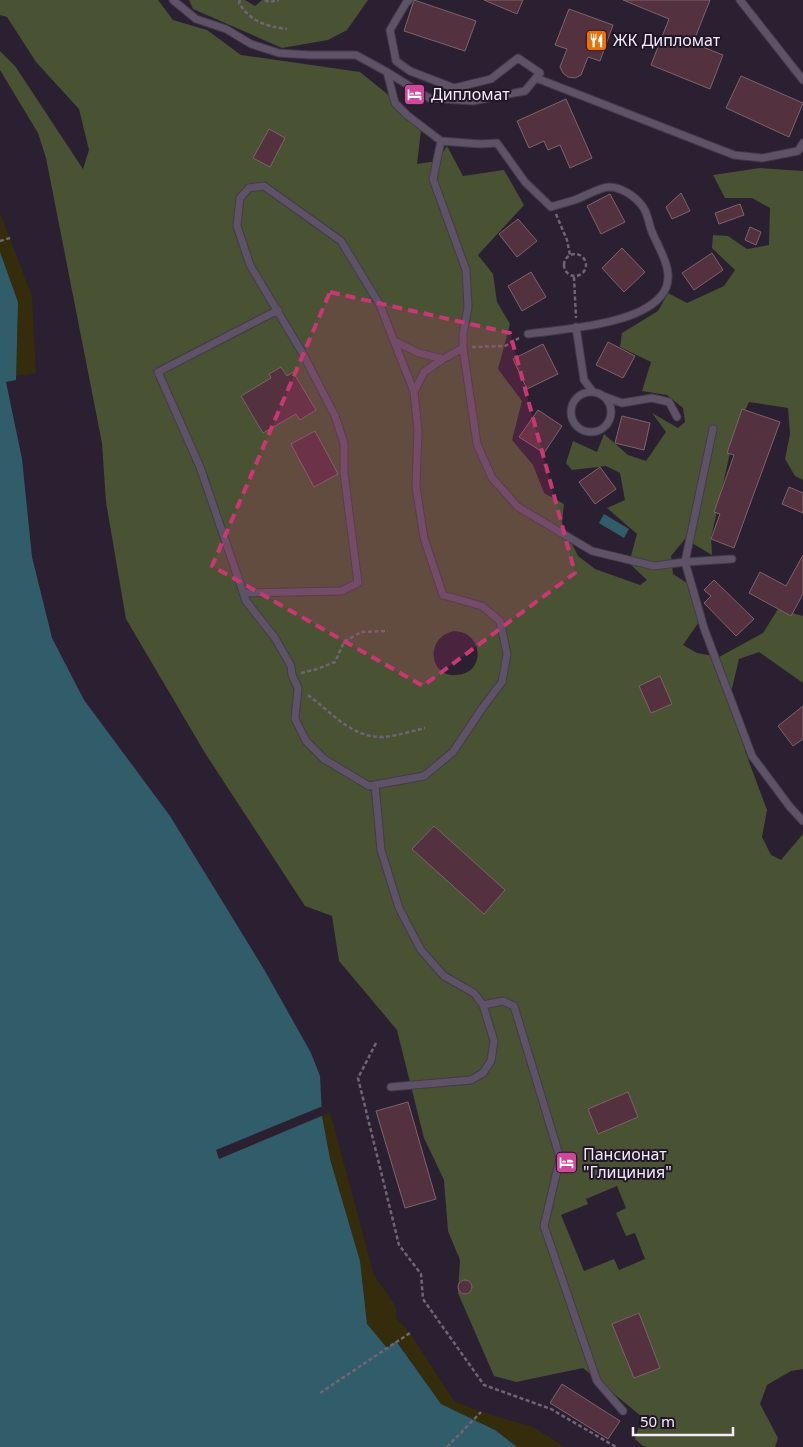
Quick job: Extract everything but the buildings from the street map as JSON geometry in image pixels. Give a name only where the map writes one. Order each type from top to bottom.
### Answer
[{"type":"lane","points":[[173,0],[196,19],[226,29],[251,44],[279,52],[309,55],[356,55],[429,98],[473,101],[525,90],[540,73],[518,58],[490,79],[454,88],[410,71],[396,60],[390,30],[409,0]]},
{"type":"lane","points":[[740,0],[803,80]]},
{"type":"lane","points":[[387,72],[396,103],[407,116],[442,141],[480,144],[497,143],[526,182],[551,206],[574,200],[608,187],[628,192],[644,208],[665,258],[668,280],[662,296],[642,312],[621,318],[528,334]]},
{"type":"lane","points":[[536,78],[734,155],[762,158],[798,151],[803,144]]},
{"type":"lane","points":[[442,141],[433,180],[466,270],[468,307],[462,334],[463,348],[477,444],[492,478],[518,507],[592,551],[654,566],[685,562],[732,560]]},
{"type":"lane","points":[[244,593],[341,591],[358,583],[344,474],[344,443],[335,416],[303,354],[278,310],[250,265],[237,226],[240,198],[249,188],[264,186],[341,241],[380,305],[414,392],[418,430],[416,487],[424,538],[442,595],[482,606],[500,621],[506,654],[502,682],[453,752],[424,776],[369,786],[324,759],[306,741],[295,719],[298,688],[292,675],[291,666],[275,638],[246,601],[200,467],[158,372],[278,310]]},
{"type":"lane","points":[[576,327],[584,380],[593,392],[622,403],[652,398],[668,402],[677,418]]},
{"type":"lane","points":[[394,342],[419,353],[443,359]]},
{"type":"lane","points":[[414,392],[424,372],[463,348]]},
{"type":"lane","points":[[593,392],[583,394],[575,400],[571,410],[573,420],[579,428],[589,432],[599,431],[607,424],[611,414],[610,404],[603,396]]},
{"type":"lane","points":[[712,429],[685,562],[704,628],[752,756],[790,807],[803,821]]},
{"type":"lane","points":[[375,785],[381,850],[399,908],[421,950],[444,976],[474,993],[483,1005],[494,1041],[490,1061],[483,1073],[471,1080],[391,1087]]},
{"type":"lane","points":[[483,1005],[502,1001],[514,1006],[560,1158],[544,1226],[597,1381],[623,1410]]},
{"type":"path","points":[[240,0],[239,3],[246,14],[266,26],[287,29]]},
{"type":"path","points":[[265,0],[269,2],[280,0]]},
{"type":"path","points":[[551,206],[567,240],[570,255]]},
{"type":"path","points":[[0,241],[10,238]]},
{"type":"path","points":[[576,254],[582,256],[586,261],[586,267],[580,276],[574,277],[568,275],[564,270],[563,264],[570,255],[576,254]]},
{"type":"path","points":[[574,277],[576,327]]},
{"type":"path","points":[[463,348],[506,346],[528,334]]},
{"type":"path","points":[[292,675],[335,662],[344,642],[361,632],[388,631]]},
{"type":"path","points":[[298,688],[361,734],[384,737],[425,728]]},
{"type":"path","points":[[376,1043],[358,1078],[399,1245],[421,1274],[423,1298],[484,1385],[552,1408],[616,1447]]},
{"type":"path","points":[[320,1393],[410,1333]]},
{"type":"path","points":[[447,1447],[481,1412]]},
{"type":"highlighted area","points":[[330,292],[510,333],[575,573],[423,686],[212,566]]},
{"type":"green space","points":[[0,0],[158,0],[173,20],[207,30],[241,55],[360,72],[422,122],[417,164],[437,161],[447,146],[463,176],[504,170],[524,205],[478,255],[493,274],[497,302],[510,324],[498,369],[522,401],[512,440],[533,465],[544,493],[564,504],[562,523],[578,556],[595,569],[640,585],[647,580],[629,563],[637,534],[607,508],[625,500],[620,473],[606,466],[572,470],[566,463],[573,441],[597,452],[604,434],[628,455],[646,461],[666,432],[652,413],[678,428],[685,422],[683,408],[667,395],[642,391],[651,362],[620,347],[622,333],[658,311],[668,293],[687,303],[724,286],[735,270],[712,248],[713,235],[728,236],[747,249],[769,245],[770,208],[752,198],[725,198],[713,175],[760,168],[803,171],[803,480],[795,476],[785,459],[790,434],[788,408],[749,402],[734,435],[711,538],[712,555],[685,539],[671,556],[673,574],[690,585],[703,616],[683,645],[697,653],[719,657],[763,633],[778,609],[803,616],[803,683],[759,652],[739,659],[728,705],[744,724],[745,751],[767,810],[762,837],[771,855],[781,860],[803,834],[803,1369],[791,1371],[767,1385],[760,1404],[778,1438],[775,1447],[643,1446],[635,1439],[642,1417],[583,1368],[516,1382],[494,1376],[458,1293],[460,1260],[448,1231],[444,1180],[424,1138],[397,1030],[339,961],[332,916],[305,906],[205,753],[126,619],[106,502],[102,443],[46,158],[38,133],[0,70],[0,51],[15,66],[83,169],[89,150],[79,109],[36,62],[7,17],[0,15]],"holes":[[[281,367],[287,376],[296,414],[263,433],[241,396],[271,378],[269,374]],[[454,631],[464,633],[471,638],[476,645],[478,653],[473,667],[466,673],[457,675],[448,674],[440,670],[434,656],[434,648],[444,635]],[[434,826],[504,890],[484,914],[413,849]],[[628,1092],[638,1117],[598,1134],[588,1109]],[[617,1186],[626,1208],[616,1213],[626,1236],[635,1233],[645,1259],[619,1270],[614,1259],[584,1271],[561,1215],[588,1204],[586,1199]],[[638,1313],[660,1367],[635,1378],[612,1324]]]},
{"type":"green space","points":[[189,0],[245,0],[255,6],[262,0],[368,0],[347,30],[328,40],[282,48],[193,9]]},
{"type":"sand","points":[[0,213],[32,296],[36,373],[16,376],[18,302],[0,252]]},
{"type":"sand","points":[[330,1112],[374,1275],[396,1307],[396,1318],[410,1333],[454,1401],[481,1412],[533,1427],[565,1447],[517,1447],[495,1430],[441,1404],[397,1341],[387,1348],[367,1324],[360,1261],[330,1159],[322,1116]]},
{"type":"water","points":[[0,252],[18,302],[16,380],[6,382],[22,459],[32,557],[52,638],[84,700],[170,816],[265,971],[311,1053],[320,1076],[322,1116],[330,1159],[360,1261],[367,1324],[387,1348],[396,1341],[441,1404],[495,1430],[517,1447],[0,1447]]},
{"type":"water","points":[[604,514],[629,529],[624,538],[599,523]]},
{"type":"pier","points":[[323,1106],[324,1115],[219,1159],[216,1150]]},
{"type":"place","name":"ЖК Дипломат","points":[[597,40]]},
{"type":"place","name":"Дипломат","points":[[415,94]]},
{"type":"place","name":"Пансионат \"Глициния\"","points":[[567,1163]]}]
